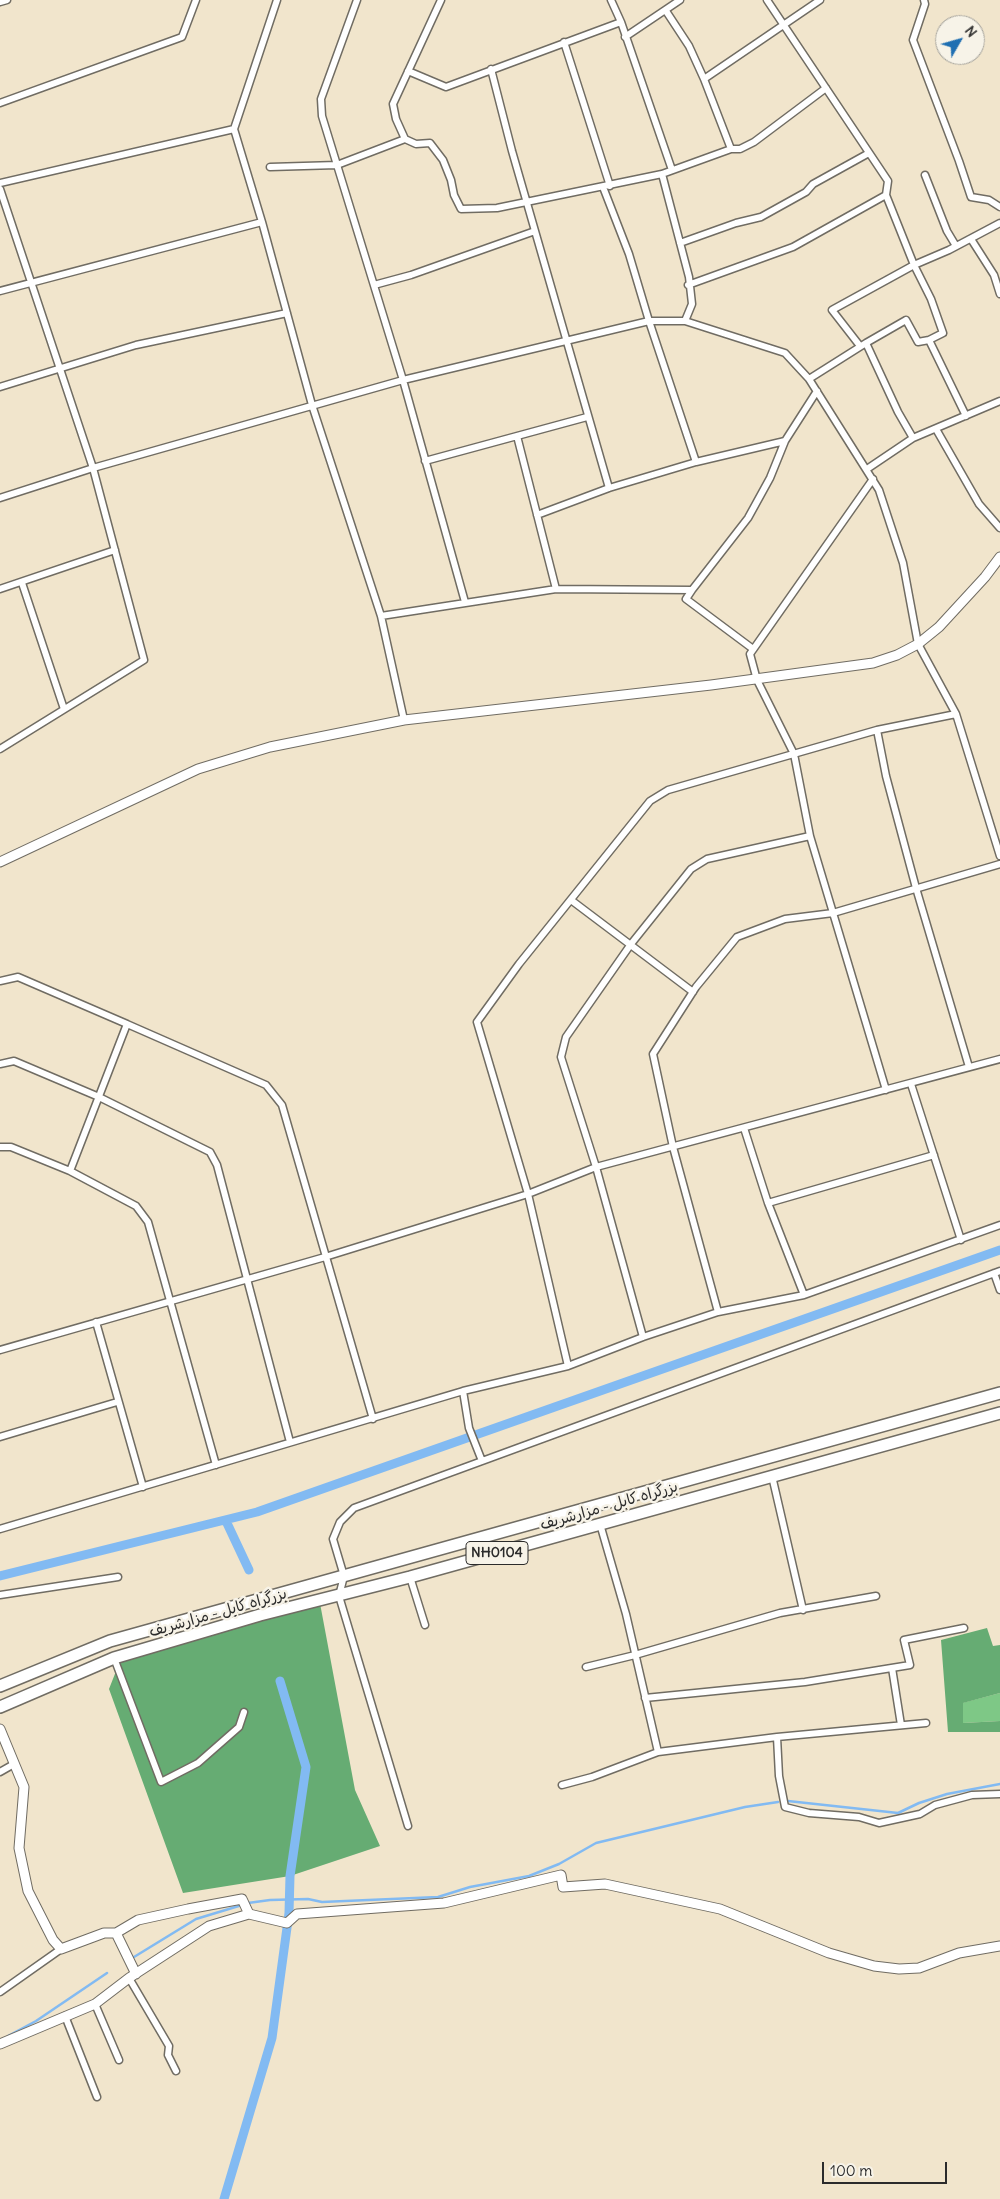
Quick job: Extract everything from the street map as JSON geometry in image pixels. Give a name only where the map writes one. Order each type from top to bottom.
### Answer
[{"type":"highway","name":"بزرگراه کابل - مزارشریف","points":[[0,1686],[110,1641],[1000,1393]]},
{"type":"highway","name":"بزرگراه کابل - مزارشریف","points":[[0,1707],[114,1658],[260,1615],[410,1577],[1000,1413]]},
{"type":"street","points":[[0,2],[7,0]]},
{"type":"street","points":[[0,103],[182,37],[196,0]]},
{"type":"street","points":[[277,0],[234,129],[262,222],[312,405],[381,616],[404,720]]},
{"type":"street","points":[[357,0],[322,99],[322,116],[402,380],[465,602]]},
{"type":"street","points":[[441,0],[393,104],[396,119],[405,139],[416,144],[430,143],[443,160],[461,209],[497,208],[610,186],[662,174],[731,149],[740,149],[754,142],[826,88]]},
{"type":"street","points":[[611,0],[621,22],[672,170]]},
{"type":"street","points":[[626,37],[680,0]]},
{"type":"street","points":[[767,0],[888,181],[886,195],[914,266],[931,299],[943,333],[929,340],[918,342],[906,320],[863,344],[809,379]]},
{"type":"street","points":[[704,79],[820,0]]},
{"type":"street","points":[[924,0],[913,40],[971,198],[989,200],[1000,207]]},
{"type":"street","points":[[666,11],[683,35],[704,79],[731,149]]},
{"type":"street","points":[[408,71],[446,86],[621,22]]},
{"type":"street","points":[[564,42],[610,186]]},
{"type":"street","points":[[491,69],[587,417],[609,488]]},
{"type":"street","points":[[0,183],[234,129]]},
{"type":"street","points":[[270,167],[337,165],[405,139]]},
{"type":"street","points":[[680,243],[736,223],[760,217],[806,192],[813,184],[869,153]]},
{"type":"street","points":[[662,174],[689,277],[688,285],[692,304],[685,321]]},
{"type":"street","points":[[925,174],[956,246]]},
{"type":"street","points":[[603,187],[629,254],[649,321],[696,462]]},
{"type":"street","points":[[0,749],[144,660],[92,468],[1,194]]},
{"type":"street","points":[[688,285],[793,248],[886,195]]},
{"type":"street","points":[[0,291],[262,222]]},
{"type":"street","points":[[913,438],[863,344],[832,310],[1000,223]]},
{"type":"street","points":[[374,285],[419,272],[535,231]]},
{"type":"street","points":[[971,239],[994,275],[1000,294]]},
{"type":"street","points":[[0,387],[136,346],[287,312]]},
{"type":"street","points":[[0,498],[92,468],[402,380],[649,321],[685,321],[785,352],[809,379],[879,490],[903,563],[918,644],[956,714],[1000,856]]},
{"type":"street","points":[[929,340],[966,416]]},
{"type":"street","points":[[754,649],[686,599],[748,518],[770,478],[785,441],[816,391]]},
{"type":"street","points":[[867,469],[913,438],[1000,401]]},
{"type":"street","points":[[425,462],[587,417]]},
{"type":"street","points":[[936,429],[979,504],[1000,528]]},
{"type":"street","points":[[517,436],[556,589]]},
{"type":"street","points":[[537,515],[609,488],[696,462],[785,441]]},
{"type":"street","points":[[873,479],[750,654],[757,680],[794,754],[810,836],[886,1090]]},
{"type":"street","points":[[0,589],[114,550]]},
{"type":"street","points":[[0,862],[198,769],[270,747],[404,720],[757,680],[873,663],[897,655],[918,644],[939,627],[985,577],[1000,557]]},
{"type":"street","points":[[22,583],[64,709]]},
{"type":"street","points":[[381,616],[556,589],[692,590]]},
{"type":"street","points":[[568,1366],[528,1194],[477,1022],[519,964],[650,801],[668,790],[877,730],[956,714]]},
{"type":"street","points":[[877,730],[886,776],[916,888],[969,1067]]},
{"type":"street","points":[[643,1337],[596,1167],[561,1057],[566,1037],[631,944],[691,869],[707,859],[810,836]]},
{"type":"street","points":[[718,1312],[673,1146],[653,1054],[693,992],[737,937],[785,918],[833,913],[1000,864]]},
{"type":"street","points":[[570,900],[693,992]]},
{"type":"street","points":[[0,982],[18,977],[266,1085],[282,1105],[373,1419]]},
{"type":"street","points":[[70,1171],[127,1024]]},
{"type":"street","points":[[0,1350],[325,1257],[528,1194],[596,1167],[1000,1059]]},
{"type":"street","points":[[0,1064],[14,1061],[99,1097],[210,1152],[217,1165],[290,1442]]},
{"type":"street","points":[[911,1084],[962,1240]]},
{"type":"street","points":[[744,1128],[768,1203],[804,1295]]},
{"type":"street","points":[[0,1147],[11,1147],[70,1171],[136,1206],[148,1222],[216,1465]]},
{"type":"street","points":[[768,1203],[934,1155]]},
{"type":"street","points":[[0,1529],[464,1391],[568,1366],[643,1337],[718,1312],[804,1295],[1000,1225]]},
{"type":"street","points":[[408,1826],[339,1596],[344,1576],[333,1539],[340,1522],[354,1508],[997,1272],[1000,1290]]},
{"type":"street","points":[[96,1322],[142,1487]]},
{"type":"street","points":[[464,1391],[468,1428],[482,1461]]},
{"type":"street","points":[[0,1437],[118,1402]]},
{"type":"street","points":[[772,1476],[803,1610]]},
{"type":"street","points":[[600,1524],[635,1655],[658,1752]]},
{"type":"street","points":[[0,1595],[118,1577]]},
{"type":"street","points":[[410,1577],[425,1625]]},
{"type":"street","points":[[586,1667],[635,1655],[780,1613],[876,1596]]},
{"type":"street","points":[[645,1698],[805,1682],[910,1665],[904,1640],[964,1628]]},
{"type":"street","points":[[114,1658],[161,1782],[198,1763],[239,1727],[244,1712]]},
{"type":"street","points":[[892,1668],[901,1725]]},
{"type":"street","points":[[562,1786],[592,1777],[658,1752],[777,1737],[926,1723]]},
{"type":"street","points":[[0,1729],[24,1787],[19,1848],[28,1891],[53,1940],[61,1950]]},
{"type":"street","points":[[777,1737],[779,1776],[786,1807],[801,1811],[859,1817],[879,1823],[920,1814],[935,1805],[972,1795],[1000,1794]]},
{"type":"street","points":[[0,1772],[14,1764]]},
{"type":"street","points":[[0,1992],[61,1950],[104,1933],[116,1933],[138,1920],[188,1909],[242,1899],[246,1908],[287,1923],[297,1914],[444,1903],[561,1875],[563,1887],[605,1884],[720,1909],[829,1953],[874,1966],[899,1969],[919,1968],[959,1953],[1000,1946]]},
{"type":"street","points":[[0,2044],[95,2004],[133,1976],[209,1926],[246,1908]]},
{"type":"street","points":[[116,1933],[133,1976],[169,2046],[168,2055],[176,2071]]},
{"type":"street","points":[[95,2004],[119,2060]]},
{"type":"street","points":[[65,2016],[97,2096]]},
{"type":"green space","points":[[319,1598],[355,1790],[380,1846],[290,1876],[183,1893],[109,1689],[122,1656]]},
{"type":"green space","points":[[987,1628],[993,1646],[1000,1645],[1000,1693],[963,1703],[963,1723],[1000,1721],[1000,1732],[948,1732],[941,1640]]},
{"type":"green space","points":[[1000,1693],[1000,1721],[963,1723],[962,1703]]},
{"type":"waterway","points":[[0,1576],[257,1512],[1000,1250]]},
{"type":"waterway","points":[[226,1521],[249,1570]]},
{"type":"waterway","points":[[224,2199],[272,2038],[289,1913],[290,1876],[306,1767],[280,1681]]},
{"type":"waterway","points":[[788,1801],[898,1813],[919,1803],[947,1794],[1000,1784]]},
{"type":"waterway","points":[[248,1903],[270,1900],[308,1899],[322,1902],[438,1897],[470,1887],[529,1876],[559,1864],[596,1843],[745,1807],[778,1802]]},
{"type":"waterway","points":[[134,1957],[196,1919],[242,1905]]},
{"type":"waterway","points":[[8,2036],[36,2021],[107,1973]]}]
